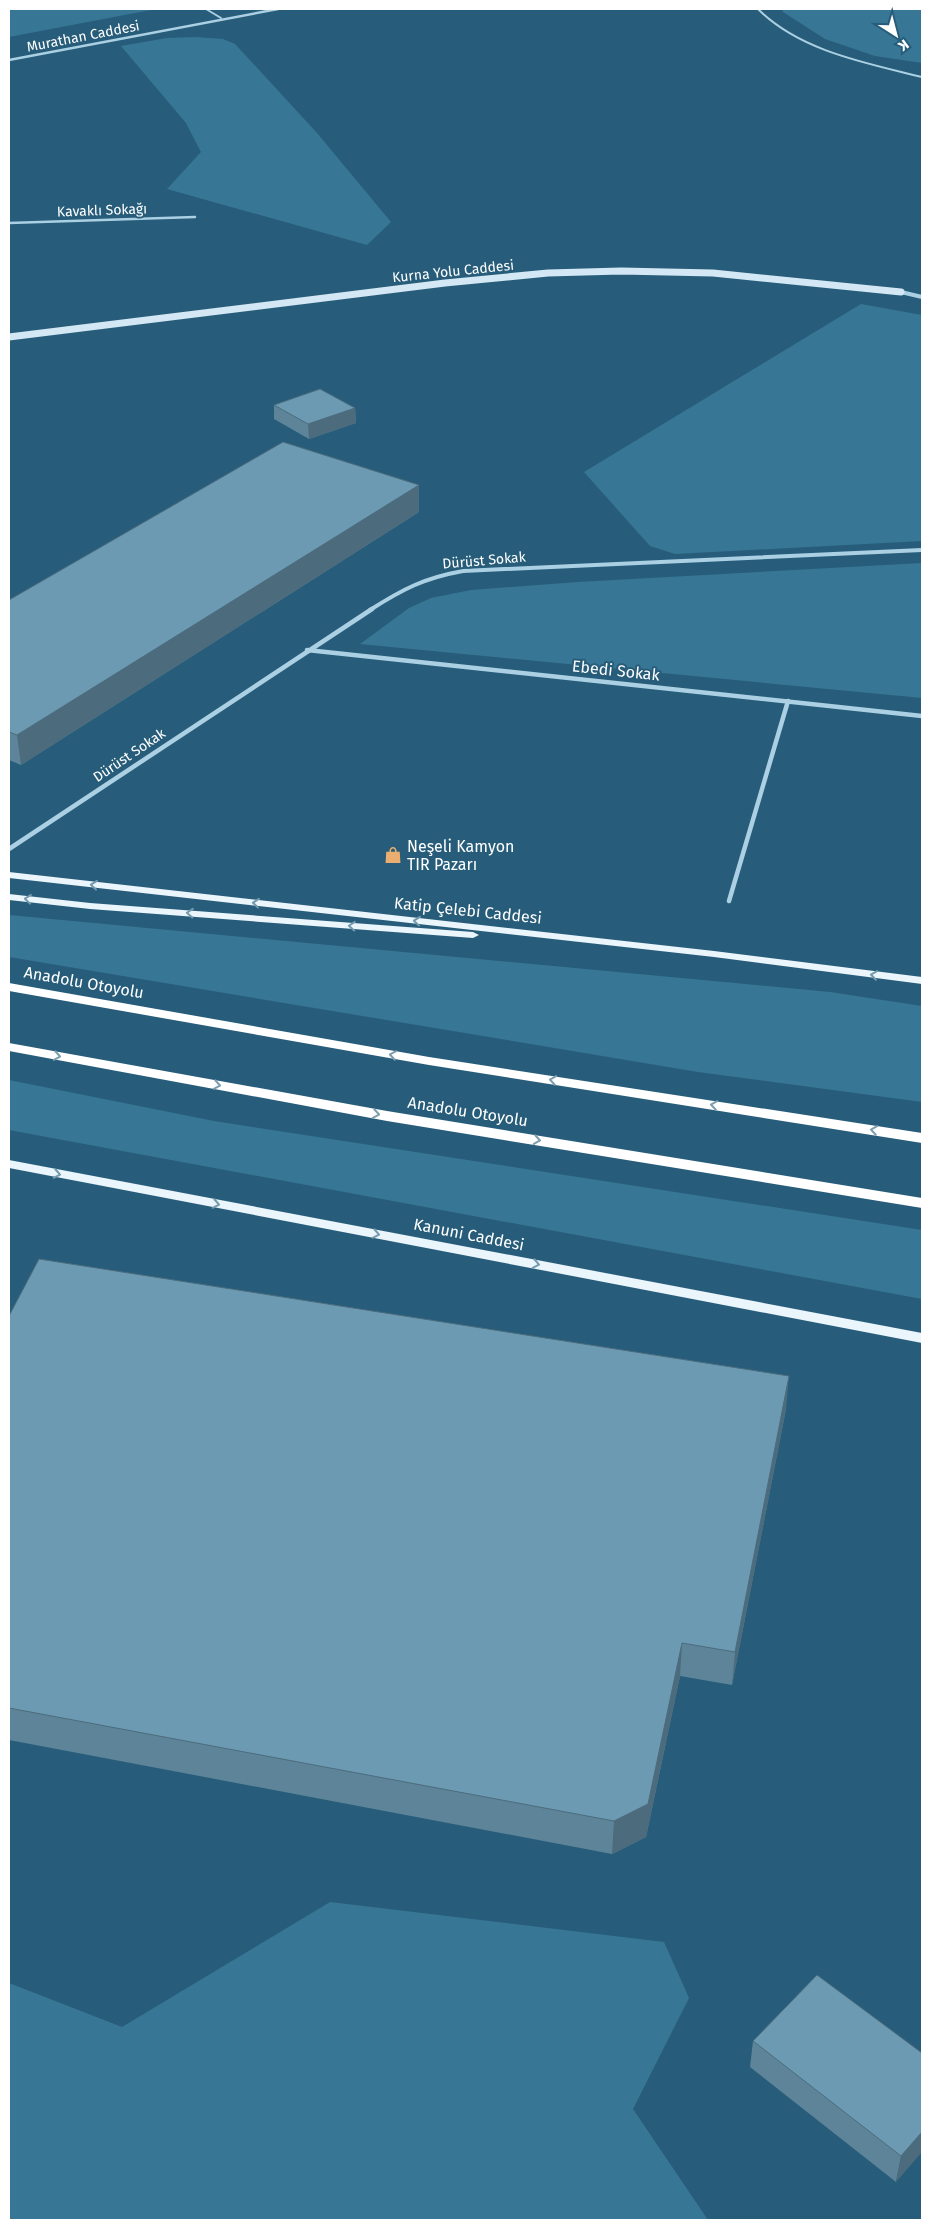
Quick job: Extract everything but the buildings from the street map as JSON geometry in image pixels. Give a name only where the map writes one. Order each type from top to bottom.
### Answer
[{"type":"highway","name":"Anadolu Otoyolu","points":[[9,987],[429,1061],[922,1138]]},
{"type":"highway","name":"Anadolu Otoyolu","points":[[9,1047],[387,1116],[922,1203]]},
{"type":"main road","name":"Katip Çelebi Caddesi","points":[[9,875],[714,954],[922,981]]},
{"type":"main road","points":[[9,897],[90,906],[714,954]]},
{"type":"main road","name":"Kanuni Caddesi","points":[[9,1164],[922,1338]]},
{"type":"street","name":"Murathan Caddesi","points":[[9,60],[221,18],[278,9]]},
{"type":"street","name":"Kavaklı Sokağı","points":[[9,223],[196,217]]},
{"type":"street","name":"Kurna Yolu Caddesi","points":[[9,337],[445,283],[548,273],[622,271],[713,273],[901,292]]},
{"type":"street","points":[[901,292],[922,297]]},
{"type":"street","name":"Dürüst Sokak","points":[[9,849],[307,650],[413,584],[436,576],[464,571],[922,550]]},
{"type":"street","name":"Ebedi Sokak","points":[[307,650],[922,716]]},
{"type":"street","points":[[729,901],[788,701]]},
{"type":"lane","points":[[206,9],[221,18]]},
{"type":"lane","points":[[758,9],[765,18],[808,42],[867,63],[922,76]]},
{"type":"shaded area","points":[[9,9],[156,9],[9,37]]},
{"type":"shaded area","points":[[782,9],[922,9],[922,63],[875,56],[825,39],[783,12]]},
{"type":"shaded area","points":[[196,37],[223,39],[235,44],[317,133],[391,222],[367,245],[167,189],[201,152],[186,123],[121,46],[167,38]]},
{"type":"shaded area","points":[[861,304],[922,315],[922,541],[675,554],[650,546],[584,472]]},
{"type":"shaded area","points":[[922,563],[922,698],[360,644],[409,608],[431,598],[471,590],[578,582]]},
{"type":"shaded area","points":[[9,915],[830,992],[922,1006],[922,1102],[698,1072],[9,957]]},
{"type":"shaded area","points":[[9,1080],[214,1121],[922,1230],[922,1299],[9,1130]]},
{"type":"shaded area","points":[[330,1902],[664,1942],[689,1998],[633,2109],[708,2220],[9,2220],[9,1983],[122,2027]]},
{"type":"place","name":"Neşeli Kamyon TIR Pazarı","points":[[393,855]]}]
